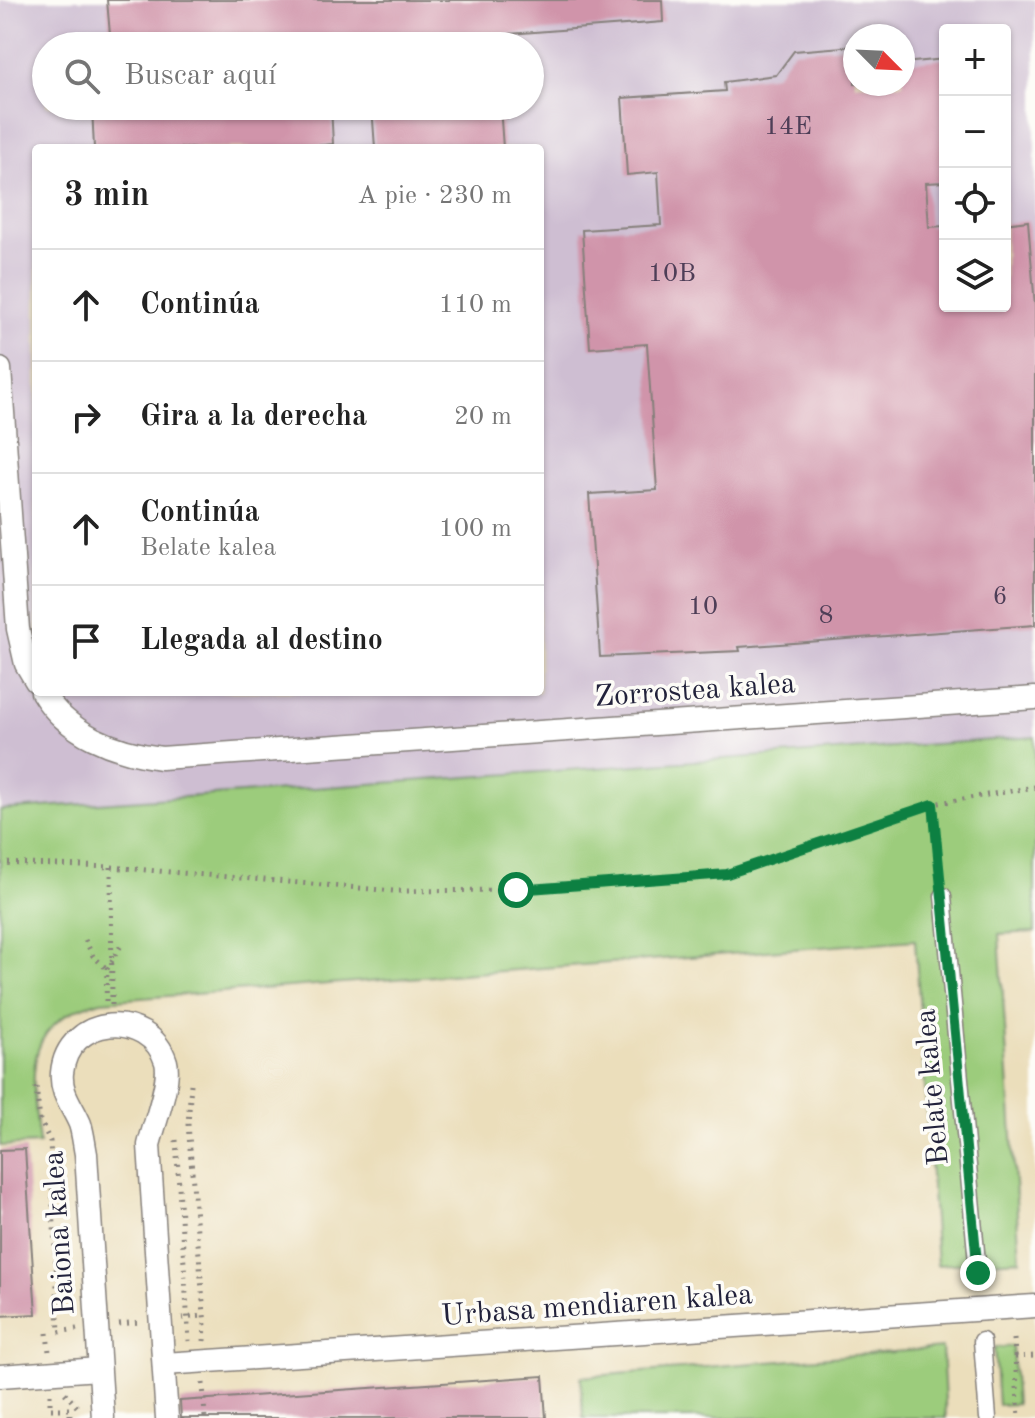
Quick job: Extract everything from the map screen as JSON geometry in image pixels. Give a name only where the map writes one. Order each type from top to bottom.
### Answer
[{"type":"street","points":[[0,369],[18,629],[26,664],[32,674]]},
{"type":"street","name":"Zorrostea kalea","points":[[45,696],[77,729],[106,745],[161,758],[1035,698]]},
{"type":"street","name":"Belate kalea","points":[[943,896],[978,1273]]},
{"type":"street","name":"Baiona kalea","points":[[103,1418],[86,1154],[81,1126],[63,1090],[62,1074],[66,1054],[80,1036],[89,1029],[116,1024],[137,1029],[152,1040],[166,1062],[166,1086],[149,1145],[167,1418]]},
{"type":"street","name":"Urbasa mendiaren kalea","points":[[164,1364],[1035,1306]]},
{"type":"street","points":[[982,1341],[988,1418]]},
{"type":"street","points":[[0,1376],[99,1369]]},
{"type":"path","points":[[0,863],[111,867],[394,891],[516,890],[727,874],[933,804],[1035,787]]},
{"type":"path","points":[[933,804],[943,896]]},
{"type":"path","points":[[111,867],[109,1001],[113,1011]]},
{"type":"path","points":[[85,940],[93,956],[109,966]]},
{"type":"path","points":[[109,966],[123,942]]},
{"type":"path","points":[[95,1005],[109,1001],[125,1004]]},
{"type":"path","points":[[36,1082],[40,1120],[50,1141],[59,1332],[204,1316],[188,1124],[191,1077]]},
{"type":"path","points":[[1014,1339],[1019,1418]]},
{"type":"path","points":[[1015,1357],[1035,1356]]},
{"type":"shaded area","points":[[0,0],[1035,0],[1035,737],[0,810]]},
{"type":"green space","points":[[1035,737],[1035,932],[999,934],[1020,1260],[937,1265],[915,940],[101,1001],[75,1011],[56,1023],[44,1038],[34,1074],[39,1144],[0,1146],[0,810]]},
{"type":"green space","points":[[1012,1346],[1016,1404],[998,1405],[994,1348]]},
{"type":"green space","points":[[942,1348],[946,1418],[583,1418],[581,1377]]},
{"type":"building","points":[[107,0],[662,0],[663,22],[534,32],[110,32]]},
{"type":"building","points":[[843,47],[843,96],[915,96],[915,62],[939,60],[939,182],[926,183],[929,227],[939,226],[939,312],[1011,312],[1011,223],[1028,221],[1035,306],[1035,625],[739,647],[740,651],[600,657],[589,494],[657,490],[647,344],[590,348],[582,230],[661,225],[658,172],[627,175],[622,98],[725,91],[724,82],[776,75],[794,51]]},
{"type":"building","points":[[93,120],[332,120],[333,144],[94,144]]},
{"type":"building","points":[[373,120],[501,120],[503,144],[375,144]]},
{"type":"building","points":[[25,1149],[36,1314],[0,1316],[0,1150]]},
{"type":"building","points":[[543,1376],[546,1418],[181,1418],[180,1401]]},
{"type":"route","points":[[516,890],[727,874],[933,804],[978,1273]]}]
